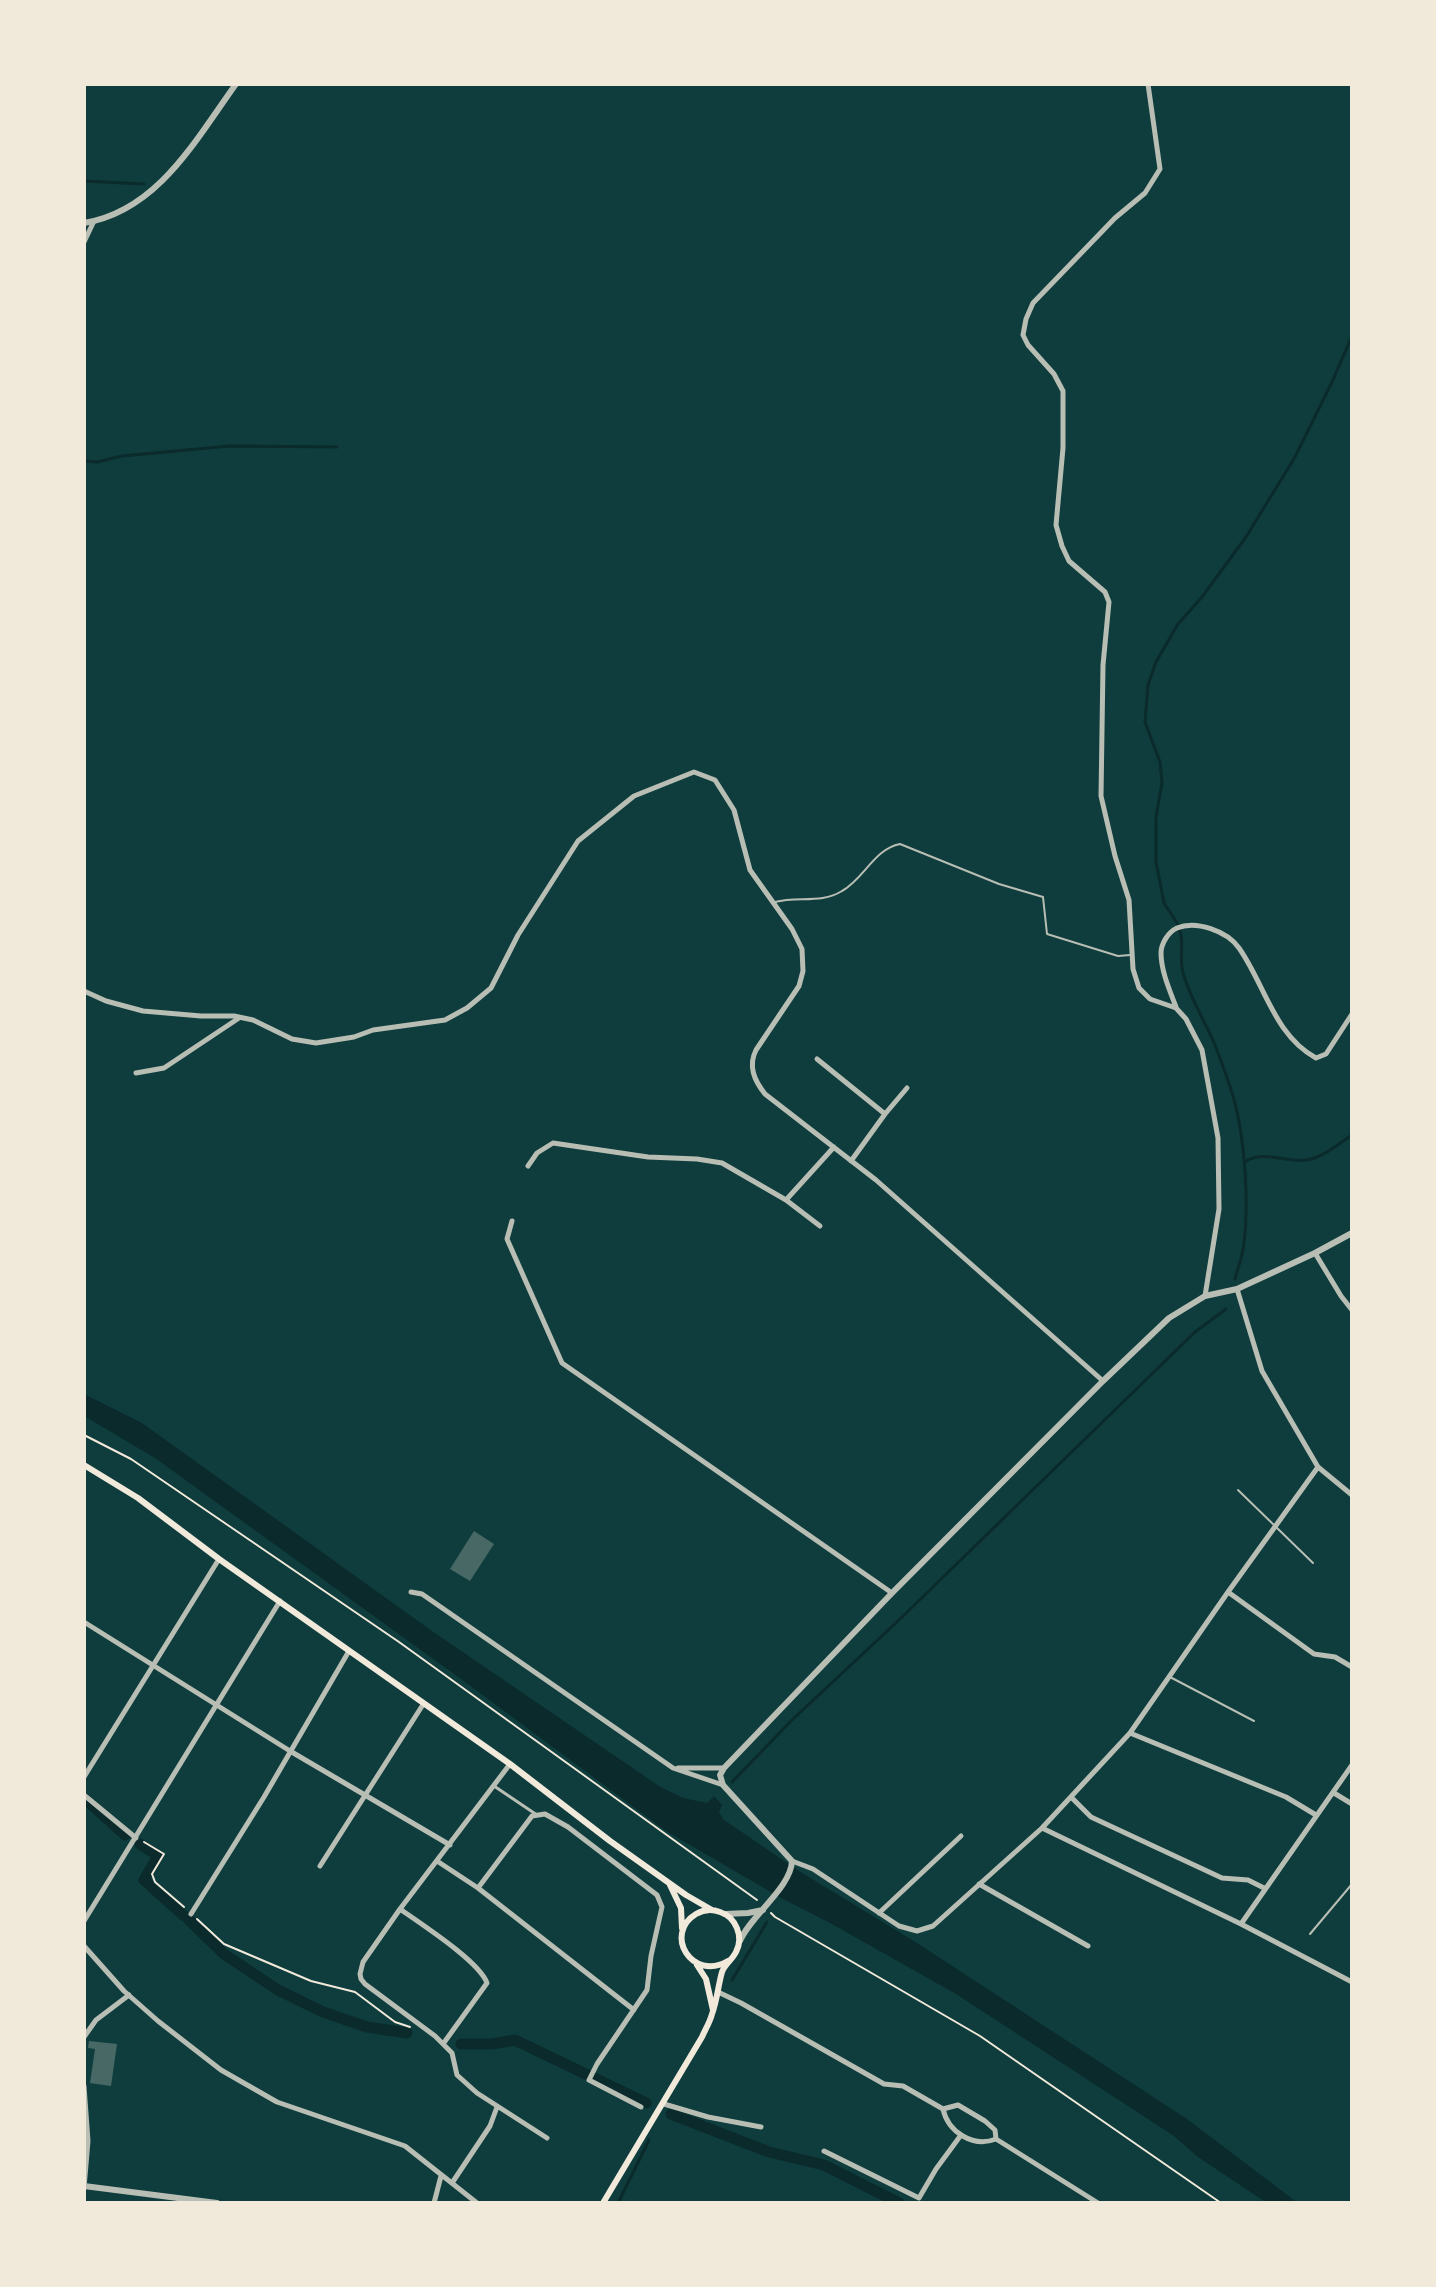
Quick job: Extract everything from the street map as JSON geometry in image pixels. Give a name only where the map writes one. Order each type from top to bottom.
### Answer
[{"type":"main road","points":[[84,1465],[138,1498],[219,1559],[510,1764],[668,1882],[712,1910],[725,1914],[735,1924],[738,1930],[737,1951],[723,1970],[713,2010],[702,2037],[604,2203]]},
{"type":"main road","points":[[668,1882],[681,1908],[686,1953],[703,1972],[713,2010]]},
{"type":"main road","points":[[682,1933],[693,1916],[712,1910]]},
{"type":"main road","points":[[695,1963],[715,1967],[728,1961]]},
{"type":"street","points":[[84,223],[120,212],[154,191],[175,168],[236,84]]},
{"type":"street","points":[[1148,84],[1160,169],[1145,193],[1115,218],[1033,303],[1023,335],[1054,374],[1063,391],[1064,426],[1056,525],[1062,546],[1069,561],[1105,592],[1109,602],[1103,665],[1101,796],[1129,900],[1133,969],[1139,988],[1150,999],[1176,1008]]},
{"type":"street","points":[[84,242],[94,221]]},
{"type":"street","points":[[84,991],[106,1001],[143,1011],[240,1017],[292,1039],[316,1043],[345,1039],[373,1030],[445,1020],[467,1008],[491,988],[518,935],[578,841],[634,796],[694,772],[715,780],[734,810],[750,870],[792,929],[802,949],[803,971],[799,986],[751,1060],[756,1082],[765,1094],[876,1180],[1103,1381]]},
{"type":"street","points":[[1205,1296],[1219,1209],[1218,1138],[1202,1050],[1186,1019],[1176,1008],[1161,956],[1163,942],[1175,929],[1196,926],[1220,932],[1237,945],[1281,1024],[1301,1050],[1316,1058],[1326,1054],[1352,1014]]},
{"type":"street","points":[[136,1073],[164,1068],[240,1017]]},
{"type":"street","points":[[817,1059],[885,1114]]},
{"type":"street","points":[[851,1161],[907,1088]]},
{"type":"street","points":[[528,1166],[537,1153],[553,1143],[648,1157],[722,1163],[786,1200],[820,1226]]},
{"type":"street","points":[[786,1200],[834,1147]]},
{"type":"street","points":[[512,1221],[507,1239],[562,1363],[892,1593]]},
{"type":"street","points":[[1318,1467],[1130,1733],[1042,1828],[933,1926],[917,1931],[899,1926],[813,1869],[792,1865],[723,1785],[720,1775],[724,1768],[892,1593],[1169,1318],[1205,1296],[1237,1289],[1352,1233]]},
{"type":"street","points":[[1315,1253],[1352,1310]]},
{"type":"street","points":[[1237,1289],[1262,1371],[1318,1467],[1352,1495]]},
{"type":"street","points":[[84,1777],[219,1559]]},
{"type":"street","points":[[411,1592],[422,1594],[673,1768],[723,1785]]},
{"type":"street","points":[[1228,1592],[1314,1654],[1335,1657],[1352,1667]]},
{"type":"street","points":[[84,1921],[280,1601]]},
{"type":"street","points":[[84,1622],[290,1751],[450,1845]]},
{"type":"street","points":[[191,1914],[349,1651]]},
{"type":"street","points":[[320,1866],[424,1703]]},
{"type":"street","points":[[1130,1733],[1286,1797],[1316,1815]]},
{"type":"street","points":[[510,1764],[400,1909],[360,1969],[361,1979],[452,2053],[457,2075],[477,2093],[547,2138]]},
{"type":"street","points":[[1241,1924],[1352,1765]]},
{"type":"street","points":[[673,1768],[724,1768]]},
{"type":"street","points":[[494,1786],[537,1815]]},
{"type":"street","points":[[1334,1793],[1352,1804]]},
{"type":"street","points":[[84,1795],[136,1838]]},
{"type":"street","points":[[1071,1797],[1091,1817],[1222,1878],[1248,1880],[1264,1888]]},
{"type":"street","points":[[478,1888],[532,1816],[545,1814],[568,1827],[657,1895],[662,1907],[647,1990],[589,2080],[641,2107]]},
{"type":"street","points":[[1042,1828],[1241,1924],[1352,1982]]},
{"type":"street","points":[[879,1913],[961,1836]]},
{"type":"street","points":[[437,1861],[478,1888],[634,2010]]},
{"type":"street","points":[[739,1944],[745,1930],[763,1910],[792,1865]]},
{"type":"street","points":[[979,1884],[1088,1946]]},
{"type":"street","points":[[400,1909],[463,1956],[484,1975],[487,1983],[443,2044]]},
{"type":"street","points":[[725,1914],[763,1910]]},
{"type":"street","points":[[84,1946],[129,1995],[221,2070],[277,2102],[405,2146],[477,2203]]},
{"type":"street","points":[[718,1992],[884,2084],[903,2086],[943,2109],[958,2105],[995,2130],[996,2139]]},
{"type":"street","points":[[84,2037],[96,2020],[129,1995]]},
{"type":"street","points":[[84,2086],[88,2141],[84,2187],[217,2203]]},
{"type":"street","points":[[664,2104],[708,2117],[761,2127]]},
{"type":"street","points":[[452,2183],[490,2126],[497,2107]]},
{"type":"street","points":[[943,2109],[950,2128],[961,2135],[980,2143],[996,2139],[1098,2203]]},
{"type":"street","points":[[824,2151],[919,2198],[961,2135]]},
{"type":"street","points":[[434,2203],[441,2176]]},
{"type":"lane","points":[[774,903],[789,898],[807,900],[836,894],[860,877],[888,846],[900,844],[999,884],[1043,897],[1047,934],[1118,956],[1133,955]]},
{"type":"lane","points":[[1238,1490],[1313,1563]]},
{"type":"lane","points":[[1169,1677],[1254,1721]]},
{"type":"lane","points":[[1310,1934],[1352,1884]]},
{"type":"path","points":[[84,1435],[131,1459],[399,1642],[760,1902]]},
{"type":"path","points":[[136,1838],[164,1854],[152,1874],[155,1882],[224,1944],[311,1981],[355,1992],[395,2022],[408,2027]]},
{"type":"path","points":[[775,1917],[980,2036],[1221,2203]]},
{"type":"water","points":[[84,1394],[142,1423],[432,1631],[659,1786],[683,1798],[707,1803],[714,1796],[722,1805],[719,1812],[724,1820],[1187,2119],[1298,2203],[1267,2203],[1198,2157],[1174,2136],[956,1994],[666,1831],[155,1458],[84,1416]]},
{"type":"building","points":[[474,1531],[494,1544],[470,1581],[450,1569]]},
{"type":"building","points":[[89,2041],[117,2044],[111,2086],[90,2083],[95,2049],[88,2048]]},
{"type":"waterway","points":[[84,181],[144,184]]},
{"type":"waterway","points":[[1352,218],[1352,237]]},
{"type":"waterway","points":[[1179,926],[1164,903],[1156,862],[1156,817],[1162,783],[1160,762],[1145,722],[1148,685],[1156,662],[1178,624],[1246,537],[1295,457],[1352,336]]},
{"type":"waterway","points":[[84,461],[230,446],[337,447]]},
{"type":"waterway","points":[[1180,930],[1183,973],[1226,1074],[1235,1103],[1244,1154],[1245,1227],[1243,1252],[1235,1279]]},
{"type":"waterway","points":[[1245,1162],[1267,1156],[1307,1160],[1325,1153],[1352,1135]]},
{"type":"waterway","points":[[732,1782],[792,1720],[1195,1332],[1226,1309]]},
{"type":"waterway","points":[[84,1798],[125,1835]]},
{"type":"waterway","points":[[140,1844],[158,1856],[144,1880],[184,1916]]},
{"type":"waterway","points":[[189,1920],[224,1954],[278,1990],[323,2012],[367,2027],[407,2033]]},
{"type":"waterway","points":[[732,1980],[767,1922]]},
{"type":"waterway","points":[[461,2044],[515,2040],[646,2103]]},
{"type":"waterway","points":[[671,2114],[769,2152],[824,2165],[899,2203]]},
{"type":"waterway","points":[[84,2120],[84,2140]]},
{"type":"waterway","points":[[618,2203],[649,2140]]}]
